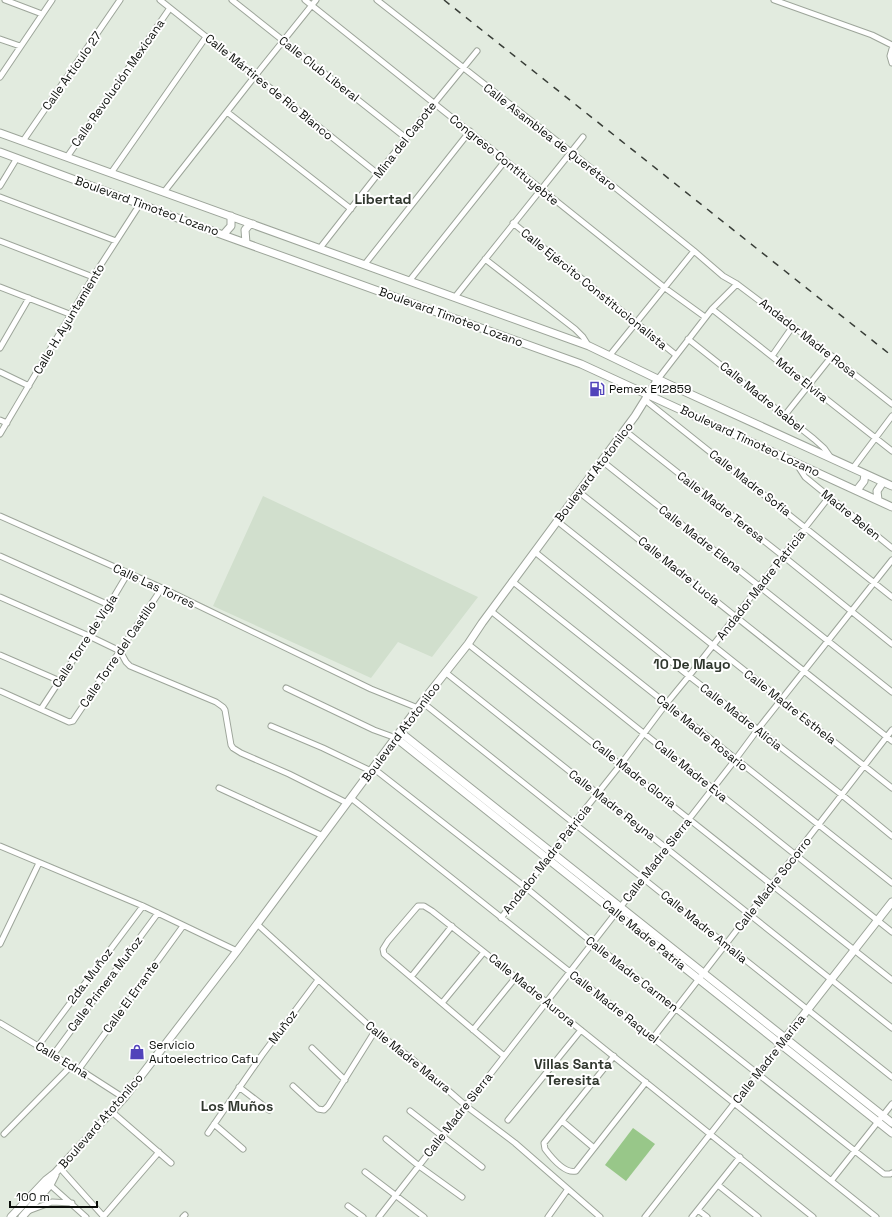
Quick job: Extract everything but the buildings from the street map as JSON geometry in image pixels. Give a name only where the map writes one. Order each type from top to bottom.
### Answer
[{"type":"main road","name":"Boulevard Timoteo Lozano","points":[[0,133],[589,346],[892,486]]},
{"type":"main road","name":"Boulevard Timoteo Lozano","points":[[0,152],[223,235],[581,364],[647,397],[892,507]]},
{"type":"main road","points":[[223,235],[231,226],[231,216]]},
{"type":"main road","points":[[246,243],[245,230],[249,225],[254,224]]},
{"type":"main road","name":"Boulevard Atotonilco","points":[[26,1215],[58,1170],[124,1098],[237,951],[420,705],[468,644],[512,581],[602,461],[647,397],[658,378]]},
{"type":"main road","points":[[856,490],[864,482],[865,474]]},
{"type":"main road","points":[[878,500],[877,491],[883,482]]},
{"type":"main road","name":"Calle Madre Patria","points":[[398,735],[519,828],[550,856],[700,976],[780,1044],[880,1119],[892,1123]]},
{"type":"main road","name":"Calle Madre Marina","points":[[780,1044],[892,902]]},
{"type":"main road","name":"Calle Madre Patria","points":[[700,976],[785,1038],[880,1119],[892,1133]]},
{"type":"main road","name":"Boulevard Atotonilco","points":[[11,1217],[20,1207],[48,1183]]},
{"type":"street","points":[[5,0],[42,14]]},
{"type":"street","points":[[0,78],[52,0]]},
{"type":"street","name":"Calle Artículo 27","points":[[23,141],[120,0]]},
{"type":"street","name":"Calle Mártires de Río Blanco","points":[[160,0],[378,174]]},
{"type":"street","name":"Calle Club Liberal","points":[[232,0],[406,138]]},
{"type":"street","name":"Congreso Contituyebte","points":[[305,0],[665,288],[706,317]]},
{"type":"street","points":[[164,192],[316,0]]},
{"type":"street","name":"Calle Asamblea de Querétaro","points":[[377,0],[571,152],[723,276]]},
{"type":"street","points":[[774,0],[872,35],[892,45]]},
{"type":"street","name":"Calle Revolución Mexicana","points":[[67,157],[170,8]]},
{"type":"street","points":[[111,173],[206,36]]},
{"type":"street","points":[[0,39],[20,46]]},
{"type":"street","points":[[892,49],[890,56],[892,63]]},
{"type":"street","name":"Mina del Capote","points":[[320,248],[406,138],[477,51]]},
{"type":"street","points":[[227,112],[351,209]]},
{"type":"street","points":[[365,264],[470,131]]},
{"type":"street","points":[[455,297],[512,223],[583,137]]},
{"type":"street","points":[[0,186],[17,158]]},
{"type":"street","points":[[410,280],[505,160]]},
{"type":"street","points":[[0,197],[116,241]]},
{"type":"street","name":"Calle H. Ayuntamiento","points":[[0,434],[93,278],[140,204]]},
{"type":"street","name":"Calle Ejército Constitucionalista","points":[[512,223],[637,322],[676,355]]},
{"type":"street","points":[[0,241],[93,278]]},
{"type":"street","points":[[610,356],[694,251]]},
{"type":"street","points":[[485,259],[575,329],[589,346]]},
{"type":"street","name":"Andador Madre Rosa","points":[[723,276],[737,284],[793,326],[892,404]]},
{"type":"street","name":"Boulevard Atotonilco","points":[[658,378],[712,309],[737,284]]},
{"type":"street","points":[[0,287],[72,315]]},
{"type":"street","points":[[0,348],[30,298]]},
{"type":"street","name":"Mdre Elvira","points":[[712,309],[892,451]]},
{"type":"street","points":[[772,356],[793,326]]},
{"type":"street","name":"Calle Madre Isabel","points":[[688,339],[785,415],[824,448],[831,459]]},
{"type":"street","points":[[785,415],[832,356]]},
{"type":"street","points":[[0,372],[29,386]]},
{"type":"street","name":"Calle Madre Sofía","points":[[647,397],[892,597]]},
{"type":"street","points":[[853,468],[892,416]]},
{"type":"street","points":[[0,420],[7,423]]},
{"type":"street","name":"Calle Madre Teresa","points":[[624,430],[892,644]]},
{"type":"street","name":"Calle Madre Elena","points":[[602,461],[892,692]]},
{"type":"street","name":"Madre Belen","points":[[796,463],[805,477],[892,548]]},
{"type":"street","name":"Calle Madre Lucía","points":[[578,492],[892,741]]},
{"type":"street","name":"Andador Madre Patricia","points":[[501,918],[574,823],[622,764],[666,704],[829,497]]},
{"type":"street","name":"Calle Las Torres","points":[[0,516],[162,588],[307,658]]},
{"type":"street","name":"Calle Madre Esthela","points":[[557,521],[892,788]]},
{"type":"street","name":"Calle Madre Alicia","points":[[535,552],[892,836]]},
{"type":"street","points":[[0,556],[109,605]]},
{"type":"street","name":"Calle Madre Sierra","points":[[379,1217],[713,789],[781,699],[892,560]]},
{"type":"street","name":"Calle Torre de Vigía","points":[[41,709],[109,605],[128,573]]},
{"type":"street","name":"Calle Madre Rosario","points":[[512,581],[735,760],[892,883]]},
{"type":"street","name":"Calle Torre del Castillo","points":[[41,709],[69,722],[74,720],[162,588]]},
{"type":"street","points":[[0,597],[120,651]]},
{"type":"street","name":"Calle Madre Eva","points":[[491,611],[892,932]]},
{"type":"street","name":"Calle Madre Gloria","points":[[468,644],[622,764],[892,980]]},
{"type":"street","name":"Calle Madre Raquel","points":[[120,651],[130,666],[223,706],[231,745],[233,748],[241,753],[349,801],[501,918],[735,1103],[876,1217]]},
{"type":"street","points":[[0,655],[60,681]]},
{"type":"street","name":"Calle Madre Amalia","points":[[307,658],[371,689],[420,705],[574,823],[892,1077]]},
{"type":"street","name":"Calle Madre Reyna","points":[[445,672],[892,1028]]},
{"type":"street","points":[[286,688],[374,730],[398,735]]},
{"type":"street","points":[[0,691],[41,709]]},
{"type":"street","name":"Calle Madre Carmen","points":[[271,726],[372,769],[525,887],[593,943],[884,1174],[890,1174],[892,1172]]},
{"type":"street","name":"Calle Madre Socorro","points":[[653,1038],[892,730]]},
{"type":"street","points":[[219,788],[323,836]]},
{"type":"street","points":[[0,846],[143,906],[237,951]]},
{"type":"street","points":[[0,944],[40,863]]},
{"type":"street","name":"2da. Muñoz","points":[[38,1046],[143,906]]},
{"type":"street","name":"Calle Madre Aurora","points":[[504,1056],[384,954],[382,949],[415,909],[421,906],[432,911],[452,926],[813,1217]]},
{"type":"street","name":"Calle Primera Muñoz","points":[[53,1055],[158,913]]},
{"type":"street","name":"Calle Madre Maura","points":[[257,924],[375,1031],[412,1059],[466,1106],[515,1143],[568,1189],[594,1215],[600,1217]]},
{"type":"street","name":"Calle El Errante","points":[[79,1069],[183,926]]},
{"type":"street","points":[[411,977],[452,926]]},
{"type":"street","points":[[442,1003],[484,952]]},
{"type":"street","points":[[473,1030],[516,977]]},
{"type":"street","name":"Muñoz","points":[[208,1133],[239,1087],[318,980]]},
{"type":"street","name":"Calle Edna","points":[[0,1023],[71,1066],[79,1069],[124,1098]]},
{"type":"street","points":[[508,1120],[581,1030]]},
{"type":"street","points":[[293,1086],[318,1109],[324,1110],[345,1080],[375,1031]]},
{"type":"street","name":"Calle Madre Marina","points":[[645,1217],[780,1044]]},
{"type":"street","points":[[312,1048],[345,1080]]},
{"type":"street","points":[[614,1056],[544,1143],[547,1152],[564,1168],[570,1171],[576,1171],[646,1082]]},
{"type":"street","points":[[4,1134],[71,1066]]},
{"type":"street","points":[[239,1087],[268,1110]]},
{"type":"street","points":[[831,1181],[892,1104]]},
{"type":"street","points":[[410,1111],[482,1166]]},
{"type":"street","points":[[112,1112],[171,1163]]},
{"type":"street","points":[[562,1121],[594,1148]]},
{"type":"street","points":[[214,1124],[243,1150]]},
{"type":"street","points":[[386,1139],[419,1166],[462,1197]]},
{"type":"street","points":[[58,1170],[103,1217],[159,1152]]},
{"type":"street","points":[[692,1217],[740,1157]]},
{"type":"street","points":[[365,1172],[424,1217]]},
{"type":"street","points":[[48,1183],[86,1217]]},
{"type":"street","points":[[718,1185],[758,1217]]},
{"type":"street","points":[[548,1217],[568,1189]]},
{"type":"street","points":[[20,1207],[26,1215],[52,1202],[72,1203]]},
{"type":"street","points":[[348,1206],[363,1217]]},
{"type":"street","points":[[698,1210],[707,1217]]},
{"type":"shaded area","points":[[263,496],[478,597],[432,657],[398,642],[371,678],[213,606]]},
{"type":"green space","points":[[633,1128],[655,1144],[626,1181],[605,1165]]},
{"type":"railway","points":[[444,0],[892,356]]},
{"type":"place","name":"Pemex E12859","points":[[597,389]]},
{"type":"place","name":"Servicio Autoelectrico Cafu","points":[[137,1052]]},
{"type":"district","name":"Libertad","points":[[383,199]]},
{"type":"district","name":"10 De Mayo","points":[[692,664]]},
{"type":"district","name":"Villas Santa Teresita","points":[[573,1072]]},
{"type":"district","name":"Los Muños","points":[[237,1106]]}]
